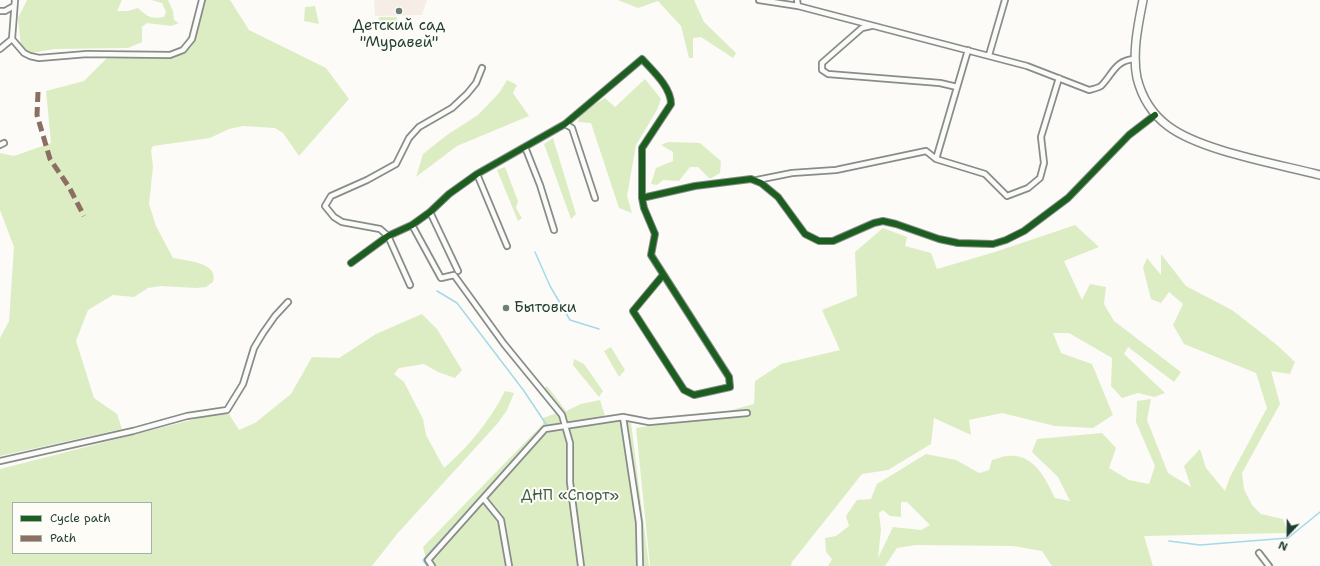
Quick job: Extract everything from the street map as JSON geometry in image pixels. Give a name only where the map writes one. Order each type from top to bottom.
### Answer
[{"type":"street","points":[[15,0],[12,39],[24,53],[39,58],[87,54],[170,55],[183,50],[192,39],[202,0]]},
{"type":"street","points":[[760,0],[798,6],[989,55],[1027,66],[1089,90],[1100,87],[1115,66],[1122,62],[1135,59]]},
{"type":"street","points":[[797,0],[798,6]]},
{"type":"street","points":[[989,55],[1005,0]]},
{"type":"street","points":[[1143,0],[1135,59],[1141,91],[1155,115],[1168,126],[1196,141],[1320,175]]},
{"type":"street","points":[[0,11],[14,6]]},
{"type":"street","points":[[872,26],[862,28],[822,63],[822,70],[828,74],[940,83],[957,87]]},
{"type":"street","points":[[0,49],[12,39]]},
{"type":"street","points":[[936,159],[968,50]]},
{"type":"street","points":[[351,263],[388,236],[412,225],[430,212],[449,194],[477,174],[565,124],[642,59],[664,84],[671,99],[671,104],[642,148],[642,198],[644,208],[655,234],[652,255],[663,275],[729,377],[730,387],[694,395],[684,390],[633,311],[663,275]]},
{"type":"street","points":[[410,285],[388,236],[380,229],[342,222],[334,217],[324,206],[331,196],[367,180],[396,164],[409,138],[419,127],[452,108],[467,94],[476,83],[482,68]]},
{"type":"street","points":[[642,198],[695,186],[751,179],[757,180],[792,172],[836,170],[926,152],[936,159],[985,174],[1007,196],[1028,188],[1040,178],[1044,163],[1041,137],[1059,78]]},
{"type":"street","points":[[757,180],[778,197],[805,234],[819,241],[833,241],[874,223],[883,221],[939,239],[958,243],[993,244],[1006,240],[1024,231],[1068,198],[1129,135],[1155,115]]},
{"type":"street","points":[[565,124],[572,128],[595,198]]},
{"type":"street","points":[[525,147],[540,185],[554,230]]},
{"type":"street","points":[[477,174],[507,246]]},
{"type":"street","points":[[430,212],[458,271]]},
{"type":"street","points":[[412,225],[441,278],[454,275],[504,344],[562,415],[570,443],[570,482],[581,566]]},
{"type":"street","points":[[0,461],[133,431],[187,416],[227,410],[243,384],[254,348],[274,316],[288,302]]},
{"type":"street","points":[[432,566],[428,560],[545,429],[566,427],[623,417],[649,422],[747,413]]},
{"type":"street","points":[[623,417],[638,523],[640,566]]},
{"type":"street","points":[[484,499],[501,520],[509,566]]},
{"type":"street","points":[[1259,553],[1269,566]]},
{"type":"shaded area","name":"Детский сад \"Муравей\"","points":[[374,0],[427,0],[422,15],[375,16]]},
{"type":"green space","points":[[27,0],[122,0],[117,11],[128,11],[138,8],[147,15],[155,18],[164,17],[166,12],[162,3],[151,0],[168,0],[173,11],[174,20],[179,23],[171,26],[147,23],[142,27],[142,42],[128,48],[55,49],[31,53],[21,48],[18,18]]},
{"type":"green space","points":[[204,0],[230,0],[249,30],[326,68],[349,99],[299,156],[283,133],[275,128],[243,126],[229,129],[210,138],[153,146],[151,150],[153,167],[149,204],[156,226],[173,258],[207,266],[214,275],[213,282],[206,287],[196,288],[161,286],[148,288],[134,297],[113,295],[88,310],[76,341],[94,398],[117,414],[122,429],[0,456],[0,338],[9,321],[14,247],[0,210],[0,153],[14,156],[51,143],[46,91],[84,81],[109,56],[154,58],[177,55],[186,51],[195,40],[200,11]]},
{"type":"green space","points":[[618,0],[694,0],[704,22],[736,53],[733,58],[701,37],[693,38],[693,58],[689,58],[681,26],[658,1],[638,8]]},
{"type":"green space","points":[[315,6],[319,24],[304,21],[305,7]]},
{"type":"green space","points":[[379,17],[397,17],[395,27],[378,28]]},
{"type":"green space","points":[[645,79],[661,99],[657,110],[636,145],[627,196],[632,213],[619,208],[591,123],[578,122],[580,113],[605,98],[615,107]]},
{"type":"green space","points":[[507,80],[517,85],[513,93],[529,116],[457,146],[416,177],[423,154],[447,135],[478,115],[499,93]]},
{"type":"green space","points":[[553,138],[576,214],[571,219],[544,144]]},
{"type":"green space","points":[[668,142],[700,143],[721,161],[720,173],[710,179],[698,167],[690,167],[679,181],[663,180],[657,185],[651,184],[656,168],[673,161],[673,152],[661,145]]},
{"type":"green space","points":[[505,167],[518,201],[516,208],[522,218],[518,221],[497,170]]},
{"type":"green space","points":[[1075,225],[1099,247],[1064,261],[1082,300],[1090,284],[1106,287],[1104,304],[1114,321],[1181,372],[1174,382],[1128,347],[1124,354],[1165,393],[1154,397],[1138,393],[1122,398],[1111,386],[1112,358],[1069,333],[1053,333],[1061,353],[1092,364],[1113,415],[1093,428],[1055,426],[1002,413],[969,420],[971,435],[934,418],[931,444],[888,470],[862,474],[792,562],[791,566],[650,566],[636,428],[710,416],[754,404],[755,381],[781,364],[840,350],[822,310],[857,296],[855,252],[883,228],[907,237],[905,246],[931,253],[937,269],[995,252]]},
{"type":"green space","points":[[1161,254],[1186,286],[1232,310],[1277,345],[1295,362],[1290,374],[1271,371],[1280,404],[1242,473],[1244,489],[1252,505],[1261,514],[1283,519],[1288,533],[1144,536],[1153,566],[1052,566],[1042,551],[1013,546],[916,545],[897,548],[885,566],[828,566],[832,559],[826,552],[825,538],[836,536],[849,526],[846,516],[857,500],[871,499],[877,484],[926,454],[956,460],[979,473],[989,470],[992,460],[1001,457],[1016,456],[1024,458],[1037,468],[1043,475],[1055,498],[1070,501],[1058,477],[1032,452],[1037,439],[1102,433],[1116,448],[1109,468],[1129,480],[1149,484],[1155,466],[1136,422],[1137,401],[1151,399],[1147,420],[1168,473],[1191,487],[1184,466],[1200,449],[1206,468],[1225,491],[1230,477],[1267,408],[1256,373],[1184,344],[1173,325],[1183,304],[1169,292],[1161,303],[1151,299],[1143,268],[1147,258],[1161,275]],"holes":[[[901,502],[907,502],[930,525],[921,530],[893,527],[878,558],[881,530],[879,513],[883,510],[890,516],[901,517]]]},
{"type":"green space","points":[[422,314],[437,329],[462,370],[455,378],[438,372],[424,364],[399,368],[394,374],[404,382],[423,419],[426,435],[444,468],[462,451],[486,423],[505,391],[514,393],[507,410],[497,424],[397,534],[372,566],[0,566],[0,469],[203,417],[229,414],[239,430],[255,423],[291,394],[312,357],[339,358],[376,334]]},
{"type":"green space","points":[[611,347],[625,370],[619,377],[604,351]]},
{"type":"green space","points":[[574,359],[584,364],[603,391],[599,397],[573,365]]},
{"type":"green space","name":"ДНП «Спорт»","points":[[547,386],[566,411],[581,404],[600,400],[606,419],[633,416],[634,422],[631,423],[649,566],[428,566],[423,547],[543,424],[543,418],[557,413],[539,393]]},
{"type":"waterway","points":[[535,252],[550,286],[570,320],[599,329]]},
{"type":"waterway","points":[[427,566],[423,560],[546,424],[524,391],[457,303],[437,291]]},
{"type":"waterway","points":[[582,426],[616,420]]},
{"type":"waterway","points":[[1169,541],[1200,545],[1288,538],[1320,512]]},
{"type":"marked path","points":[[38,92],[37,115],[50,159],[69,187],[84,216]]},
{"type":"cycle path","points":[[351,263],[388,236],[412,225],[430,212],[449,194],[477,174],[565,124],[642,59],[665,85],[671,104],[642,148],[642,198],[695,186],[751,179],[761,183],[778,197],[805,234],[819,241],[833,241],[874,223],[883,221],[939,239],[958,243],[993,244],[1006,240],[1024,231],[1068,198],[1129,135],[1155,115]]},
{"type":"cycle path","points":[[642,198],[644,208],[655,234],[651,255],[729,377],[730,387],[694,395],[684,390],[633,311],[663,275]]},
{"type":"place","name":"Детский сад \"Муравей\"","points":[[399,11]]},
{"type":"place","name":"Бытовки","points":[[506,308]]}]
